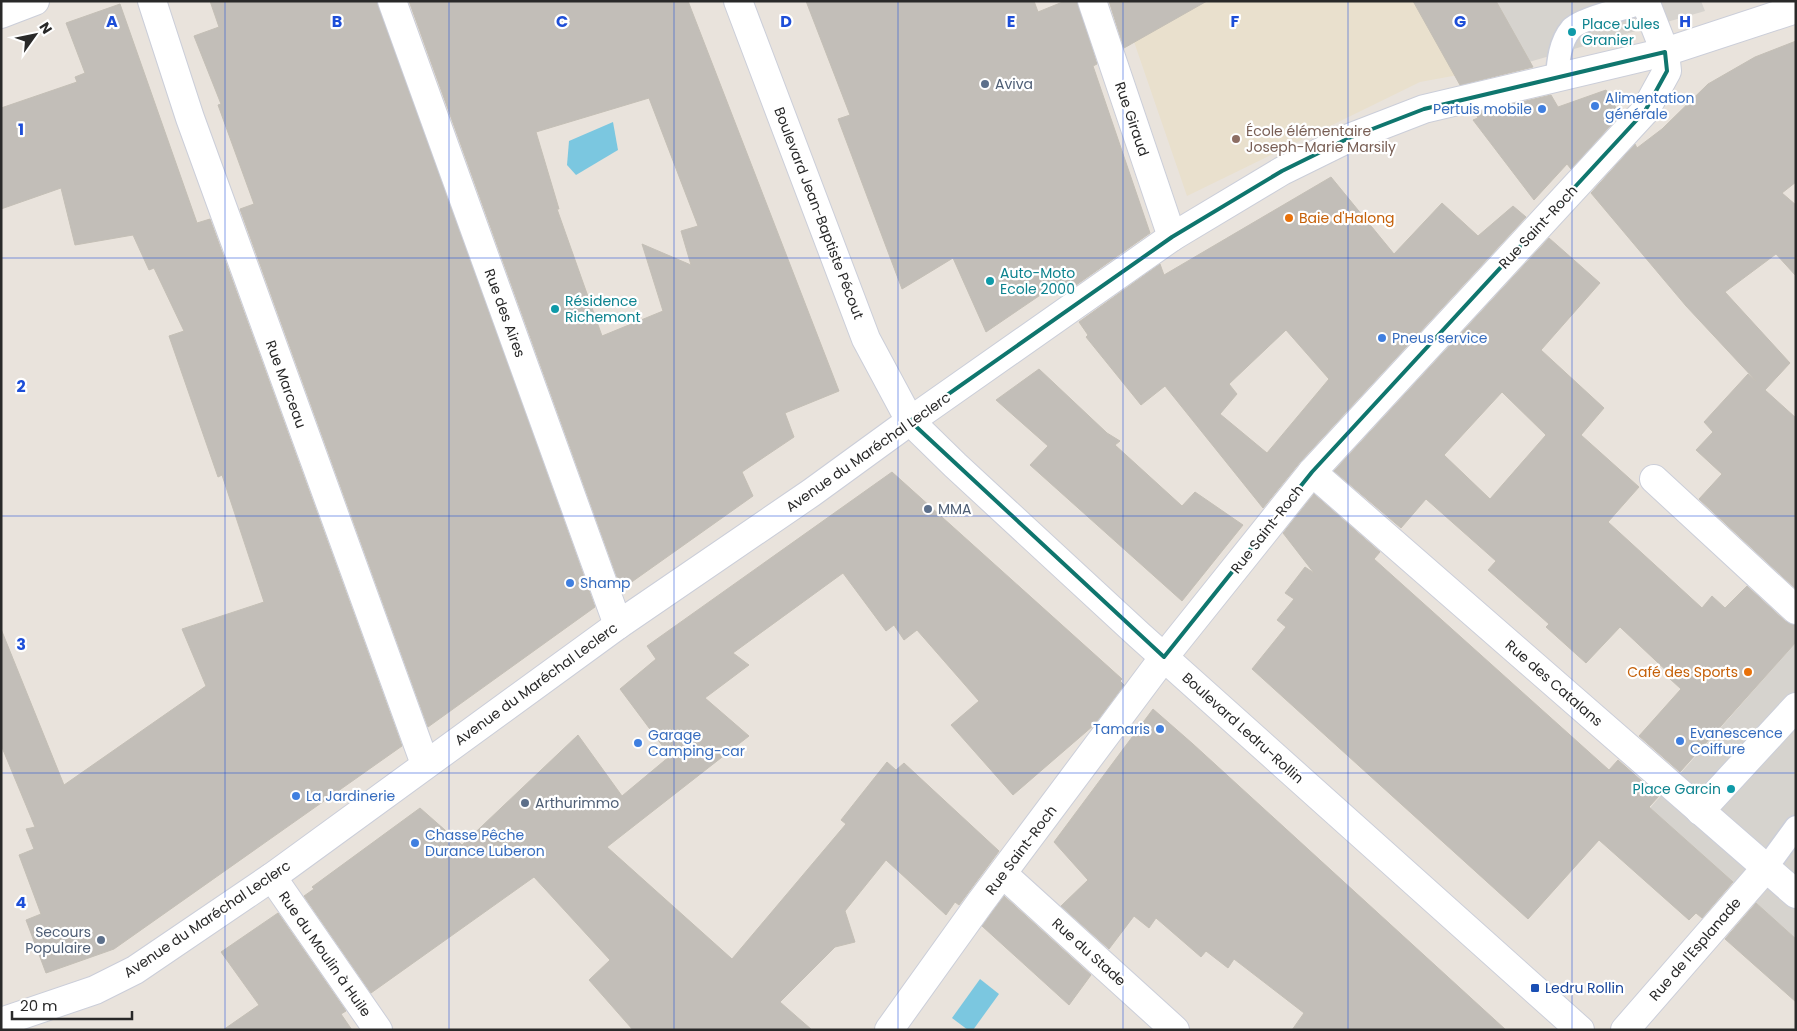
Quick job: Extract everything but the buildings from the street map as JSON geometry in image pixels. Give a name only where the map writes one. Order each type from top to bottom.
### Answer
[{"type":"street","points":[[1,14],[35,1]]},
{"type":"street","name":"Rue Marceau","points":[[152,1],[190,118],[424,764]]},
{"type":"street","name":"Rue des Aires","points":[[392,1],[618,625]]},
{"type":"street","name":"Boulevard Jean-Baptiste Pécout","points":[[738,1],[866,339],[910,421]]},
{"type":"street","name":"Rue Giraud","points":[[1092,1],[1172,237]]},
{"type":"street","points":[[1645,2],[1665,52]]},
{"type":"street","name":"Avenue du Maréchal Leclerc","points":[[1,1022],[94,990],[135,970],[272,877],[424,764],[618,625],[811,493],[1172,237],[1282,171],[1349,138],[1424,109],[1665,52],[1796,9]]},
{"type":"street","name":"Rue Saint-Roch","points":[[889,1030],[1164,658],[1312,472],[1645,111],[1667,71],[1665,52]]},
{"type":"street","name":"Boulevard Ledru-Rollin","points":[[910,421],[1164,658],[1580,1030]]},
{"type":"street","name":"Rue des Catalans","points":[[1312,472],[1796,894]]},
{"type":"street","points":[[1654,479],[1796,610]]},
{"type":"street","points":[[1700,811],[1796,708]]},
{"type":"street","name":"Rue de l'Esplanade","points":[[1625,1030],[1766,868]]},
{"type":"street","name":"Rue du Stade","points":[[1003,874],[1175,1030]]},
{"type":"street","name":"Rue du Moulin à Huile","points":[[272,877],[378,1030]]},
{"type":"lane","points":[[1557,78],[1559,54],[1572,28],[1597,16],[1645,2]]},
{"type":"lane","points":[[1766,868],[1796,827]]},
{"type":"highlighted area","points":[[1665,52],[1667,71],[1645,111],[1312,472],[1164,657],[910,421],[1172,237],[1282,171],[1349,138],[1424,109]]},
{"type":"shaded area","name":"École élémentaire Joseph-Marie Marsily","points":[[1120,1],[1547,1],[1529,62],[1420,82],[1187,196]]},
{"type":"shaded area","name":"Place Jules Granier","points":[[1496,1],[1701,1],[1705,11],[1529,62]]},
{"type":"shaded area","name":"Place Garcin","points":[[1796,642],[1796,939],[1650,808]]},
{"type":"water","points":[[613,122],[618,150],[576,175],[567,165],[569,141]]},
{"type":"water","points":[[980,979],[999,994],[973,1030],[968,1030],[952,1018]]},
{"type":"place","name":"Place Jules Granier","points":[[1572,32]]},
{"type":"place","name":"Aviva","points":[[985,84]]},
{"type":"place","name":"Alimentation générale","points":[[1595,106]]},
{"type":"place","name":"Pertuis mobile","points":[[1542,109]]},
{"type":"place","name":"École élémentaire Joseph-Marie Marsily","points":[[1236,139]]},
{"type":"place","name":"Baie d'Halong","points":[[1289,218]]},
{"type":"place","name":"Auto-Moto Ecole 2000","points":[[990,281]]},
{"type":"place","name":"Résidence Richemont","points":[[555,309]]},
{"type":"place","name":"Pneus service","points":[[1382,338]]},
{"type":"place","name":"MMA","points":[[928,509]]},
{"type":"place","name":"Shamp","points":[[570,583]]},
{"type":"place","name":"Café des Sports","points":[[1748,672]]},
{"type":"place","name":"Tamaris","points":[[1160,729]]},
{"type":"place","name":"Evanescence Coiffure","points":[[1680,741]]},
{"type":"place","name":"Garage Camping-car","points":[[638,743]]},
{"type":"place","name":"Place Garcin","points":[[1731,789]]},
{"type":"place","name":"La Jardinerie","points":[[296,796]]},
{"type":"place","name":"Arthurimmo","points":[[525,803]]},
{"type":"place","name":"Chasse Pêche Durance Luberon","points":[[415,843]]},
{"type":"place","name":"Secours Populaire","points":[[101,940]]},
{"type":"place","name":"Ledru Rollin","points":[[1535,988]]}]
